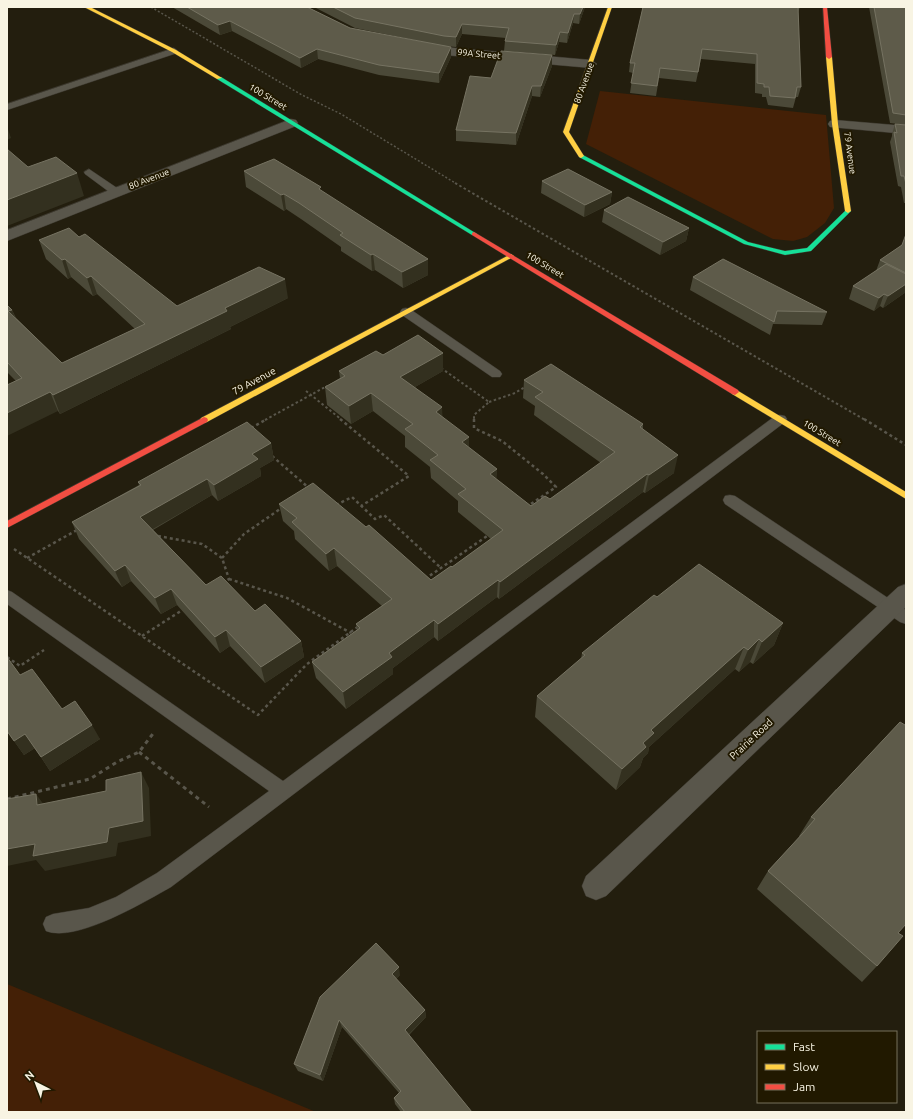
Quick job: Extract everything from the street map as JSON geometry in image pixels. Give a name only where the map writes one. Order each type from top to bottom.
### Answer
[{"type":"street","name":"100 Street","points":[[86,7],[174,51],[906,496]]},
{"type":"street","name":"80 Avenue","points":[[610,7],[566,132],[581,157],[746,243],[774,250]]},
{"type":"street","name":"79 Avenue","points":[[774,250],[785,253],[809,250],[848,213],[835,124],[825,7]]},
{"type":"street","name":"100 Street","points":[[144,26],[174,51]]},
{"type":"street","name":"99A Street","points":[[413,45],[444,51],[591,64]]},
{"type":"street","name":"80 Avenue","points":[[7,236],[292,123]]},
{"type":"street","points":[[835,124],[906,130]]},
{"type":"street","name":"79 Avenue","points":[[7,525],[511,256]]},
{"type":"street","name":"Prairie Road","points":[[596,886],[901,606]]},
{"type":"lane","points":[[7,107],[174,51]]},
{"type":"lane","points":[[89,172],[116,192]]},
{"type":"lane","points":[[406,312],[496,374]]},
{"type":"lane","points":[[52,924],[89,918],[123,904],[164,880],[780,419]]},
{"type":"lane","points":[[730,500],[901,606]]},
{"type":"lane","points":[[7,596],[283,791]]},
{"type":"path","points":[[151,7],[302,95],[342,114],[452,181],[734,345],[832,400],[906,445]]},
{"type":"path","points":[[437,366],[489,402]]},
{"type":"path","points":[[287,375],[409,476],[361,506]]},
{"type":"path","points":[[220,411],[244,432],[330,384]]},
{"type":"path","points":[[524,509],[556,486],[502,441],[474,428],[474,415],[489,402],[516,393],[528,385]]},
{"type":"path","points":[[268,453],[309,489]]},
{"type":"path","points":[[331,508],[352,497],[375,520],[384,515],[441,568]]},
{"type":"path","points":[[222,558],[244,534],[290,502]]},
{"type":"path","points":[[27,558],[79,529]]},
{"type":"path","points":[[154,532],[159,537],[202,544],[222,558],[229,579]]},
{"type":"path","points":[[422,582],[492,532]]},
{"type":"path","points":[[14,549],[258,715],[307,664],[364,624]]},
{"type":"path","points":[[222,584],[229,579]]},
{"type":"path","points":[[229,579],[286,598],[351,633]]},
{"type":"path","points":[[142,636],[189,606]]},
{"type":"path","points":[[7,657],[20,666],[44,650],[50,654]]},
{"type":"path","points":[[7,799],[90,779],[116,762],[139,752],[156,732],[149,727]]},
{"type":"path","points":[[139,752],[209,807]]},
{"type":"shaded area","points":[[600,91],[826,115],[834,208],[825,223],[807,237],[793,241],[773,239],[586,144]]},
{"type":"shaded area","points":[[7,984],[316,1112],[7,1112]]},
{"type":"building","points":[[187,7],[307,7],[350,28],[451,47],[439,73],[379,65],[317,49],[300,58],[230,21],[218,25]]},
{"type":"building","points":[[333,7],[583,7],[580,14],[574,14],[568,33],[560,32],[556,45],[505,41],[509,28],[462,24],[456,37],[444,36],[355,18]]},
{"type":"building","points":[[643,7],[798,7],[801,87],[797,87],[795,98],[770,96],[769,87],[764,87],[764,84],[757,83],[757,54],[702,49],[698,72],[660,68],[657,86],[631,83],[635,63],[630,63]]},
{"type":"building","points":[[874,7],[906,7],[906,115],[893,113]]},
{"type":"building","points":[[501,51],[552,55],[541,86],[532,86],[516,133],[456,130],[470,76],[491,78]]},
{"type":"building","points":[[895,124],[906,125],[906,184],[904,176],[901,176],[894,132],[897,133]]},
{"type":"building","points":[[7,149],[28,167],[56,157],[77,173],[7,200]]},
{"type":"building","points":[[274,159],[321,187],[319,189],[428,259],[402,272],[373,254],[371,255],[340,235],[343,233],[299,203],[284,194],[281,195],[244,171]]},
{"type":"building","points":[[568,169],[612,192],[585,205],[542,181]]},
{"type":"building","points":[[628,197],[689,228],[663,242],[604,210]]},
{"type":"building","points":[[69,228],[79,237],[85,234],[177,306],[259,267],[285,279],[225,308],[227,311],[124,361],[53,395],[50,392],[7,413],[7,385],[22,378],[7,362],[7,305],[12,310],[8,311],[62,363],[145,324],[91,276],[87,278],[65,259],[62,260],[39,240]]},
{"type":"building","points":[[906,234],[906,273],[880,260],[902,245]]},
{"type":"building","points":[[723,259],[827,312],[777,311],[774,322],[693,277]]},
{"type":"building","points":[[886,264],[906,274],[906,284],[888,296],[884,294],[879,298],[853,286]]},
{"type":"building","points":[[418,335],[443,353],[400,377],[442,407],[436,412],[469,437],[462,442],[497,469],[490,474],[531,506],[545,496],[550,499],[615,452],[535,397],[543,392],[524,380],[551,364],[643,424],[640,427],[678,455],[649,475],[647,474],[500,582],[498,580],[438,624],[434,620],[389,653],[392,657],[343,692],[312,662],[360,628],[356,624],[392,599],[334,548],[326,554],[292,522],[297,518],[279,504],[313,483],[366,527],[369,525],[431,580],[451,566],[452,567],[503,530],[458,494],[466,489],[430,460],[438,455],[405,429],[413,424],[371,393],[349,406],[325,387],[345,376],[339,371],[376,351],[383,355]]},
{"type":"building","points":[[247,422],[271,443],[252,454],[258,459],[214,485],[207,479],[140,517],[206,585],[221,576],[255,611],[265,604],[301,641],[261,667],[226,630],[215,637],[171,589],[155,598],[125,565],[115,571],[72,522],[141,485],[138,482]]},
{"type":"building","points":[[699,564],[783,623],[762,642],[759,639],[748,650],[744,647],[651,730],[654,733],[643,743],[646,747],[622,769],[537,696],[585,655],[582,653],[654,595],[657,597]]},
{"type":"building","points":[[7,657],[20,675],[32,669],[62,709],[75,701],[92,725],[41,757],[25,734],[14,741],[7,731]]},
{"type":"building","points":[[900,722],[905,725],[906,724],[906,924],[898,933],[903,936],[877,966],[768,871],[815,819],[811,817]]},
{"type":"building","points":[[141,772],[143,821],[109,828],[107,842],[33,856],[35,844],[7,849],[7,799],[36,794],[37,805],[106,791],[106,780]]},
{"type":"building","points":[[376,943],[399,967],[392,974],[425,1010],[405,1030],[472,1112],[405,1112],[394,1098],[401,1091],[339,1020],[320,1075],[294,1064],[320,997]]},
{"type":"traffic: fast","points":[[219,78],[474,234]]},
{"type":"traffic: fast","points":[[581,156],[746,243],[785,253],[809,250],[848,211]]},
{"type":"traffic: slow","points":[[86,7],[174,51],[219,78]]},
{"type":"traffic: slow","points":[[581,156],[566,132],[610,7]]},
{"type":"traffic: slow","points":[[829,57],[835,124],[848,211]]},
{"type":"traffic: slow","points":[[204,420],[511,256]]},
{"type":"traffic: slow","points":[[735,392],[906,496]]},
{"type":"traffic: jam","points":[[825,7],[829,57]]},
{"type":"traffic: jam","points":[[474,234],[735,392]]},
{"type":"traffic: jam","points":[[7,525],[204,420]]}]
